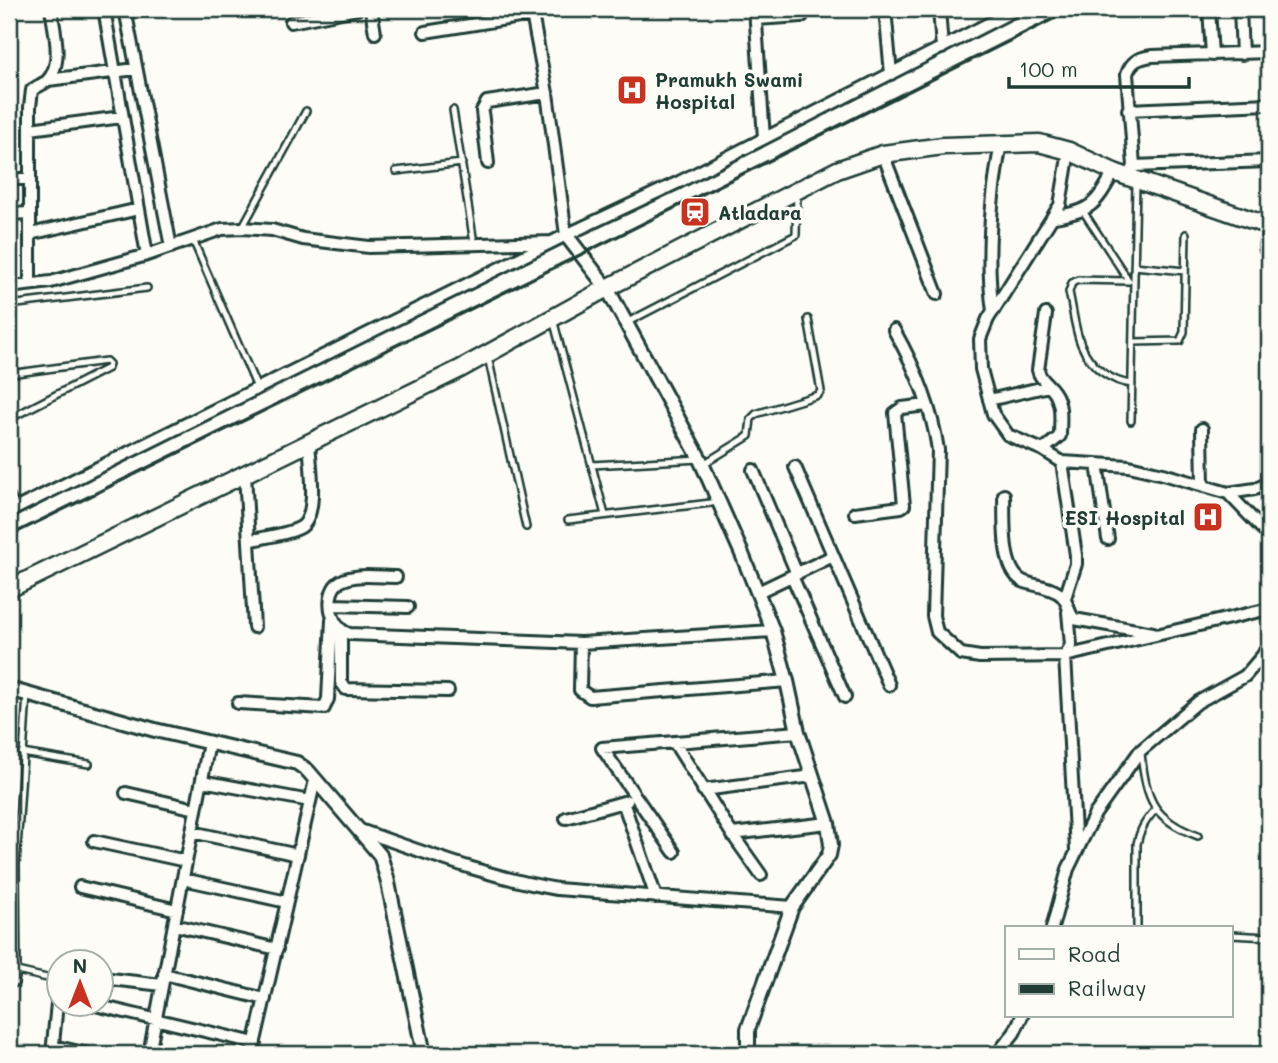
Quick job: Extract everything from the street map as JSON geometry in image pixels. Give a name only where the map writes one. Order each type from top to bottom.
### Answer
[{"type":"main road","points":[[9,589],[487,354],[607,288],[836,170],[883,154],[943,146],[1039,143],[1069,151],[1268,226]]},
{"type":"street","points":[[48,80],[57,48],[51,9]]},
{"type":"street","points":[[104,9],[147,255]]},
{"type":"street","points":[[125,9],[171,247]]},
{"type":"street","points":[[291,22],[357,9]]},
{"type":"street","points":[[371,9],[375,33]]},
{"type":"street","points":[[764,138],[755,14],[802,16],[806,9]]},
{"type":"street","points":[[885,9],[891,74]]},
{"type":"street","points":[[939,9],[942,48]]},
{"type":"street","points":[[13,510],[764,138],[1017,9]]},
{"type":"street","points":[[1209,9],[1212,55]]},
{"type":"street","points":[[1240,9],[1242,54]]},
{"type":"street","points":[[425,32],[532,12],[547,93],[560,239],[607,288],[701,462],[773,631],[798,733],[828,823],[831,845],[829,856],[792,907],[748,1029],[748,1054]]},
{"type":"street","points":[[1128,174],[1127,74],[1134,61],[1152,56],[1269,52]]},
{"type":"street","points":[[30,284],[32,90],[48,80],[136,69]]},
{"type":"street","points":[[488,163],[482,111],[487,102],[547,93]]},
{"type":"street","points":[[1128,110],[1269,104]]},
{"type":"street","points":[[30,129],[122,117]]},
{"type":"street","points":[[993,310],[988,279],[995,173],[1001,143]]},
{"type":"street","points":[[1069,151],[1060,205],[1055,217],[993,310],[980,339],[981,369],[993,414],[1008,435],[1043,450],[1062,462],[1129,466],[1228,493],[1255,489],[1269,482]]},
{"type":"street","points":[[883,154],[937,294]]},
{"type":"street","points":[[1055,217],[1090,208],[1128,174],[1269,161]]},
{"type":"street","points":[[9,180],[30,179]]},
{"type":"street","points":[[30,234],[139,209]]},
{"type":"street","points":[[9,214],[30,214]]},
{"type":"street","points":[[9,287],[51,282],[147,255],[222,229],[272,230],[303,239],[369,247],[560,239]]},
{"type":"street","points":[[1043,450],[1060,436],[1060,404],[1039,376],[1038,370],[1046,314]]},
{"type":"street","points":[[894,330],[916,372],[936,433],[938,450],[933,616],[937,632],[961,654],[980,657],[1065,656],[1269,609]]},
{"type":"street","points":[[989,400],[1049,386]]},
{"type":"street","points":[[855,513],[904,505],[895,413],[902,408],[927,405]]},
{"type":"street","points":[[1202,429],[1203,486]]},
{"type":"street","points":[[249,541],[301,527],[309,519],[312,508],[309,443]]},
{"type":"street","points":[[1062,462],[1076,555],[1076,564],[1065,598],[1070,645],[1065,656],[1076,853]]},
{"type":"street","points":[[1097,464],[1108,539]]},
{"type":"street","points":[[795,467],[889,685]]},
{"type":"street","points":[[752,470],[845,697]]},
{"type":"street","points":[[245,474],[254,627]]},
{"type":"street","points":[[1228,493],[1269,536]]},
{"type":"street","points":[[1004,495],[1008,560],[1012,572],[1021,581],[1058,593],[1065,598]]},
{"type":"street","points":[[758,592],[833,556]]},
{"type":"street","points":[[238,703],[324,708],[328,699],[333,590],[341,582],[354,578],[396,576]]},
{"type":"street","points":[[332,605],[408,607]]},
{"type":"street","points":[[1068,611],[1073,619],[1082,622],[1159,634]]},
{"type":"street","points":[[332,619],[341,632],[341,682],[346,689],[447,691]]},
{"type":"street","points":[[341,632],[581,643],[773,631]]},
{"type":"street","points":[[581,643],[580,690],[590,697],[787,681]]},
{"type":"street","points":[[1053,926],[1068,869],[1096,814],[1140,751],[1198,702],[1245,676],[1263,655],[1269,643]]},
{"type":"street","points":[[9,689],[209,743],[297,763],[380,855],[424,1054]]},
{"type":"street","points":[[674,852],[602,748],[798,733]]},
{"type":"street","points":[[674,742],[761,875]]},
{"type":"street","points":[[149,1054],[209,743]]},
{"type":"street","points":[[703,790],[813,776]]},
{"type":"street","points":[[116,1009],[253,1049],[315,780]]},
{"type":"street","points":[[202,781],[310,801]]},
{"type":"street","points":[[126,793],[196,809]]},
{"type":"street","points":[[566,818],[637,798]]},
{"type":"street","points":[[623,802],[656,897]]},
{"type":"street","points":[[732,834],[828,823]]},
{"type":"street","points":[[357,829],[466,868],[557,890],[792,907]]},
{"type":"street","points":[[192,832],[298,855]]},
{"type":"street","points":[[94,841],[186,861]]},
{"type":"street","points":[[183,879],[288,902]]},
{"type":"street","points":[[80,887],[177,910]]},
{"type":"street","points":[[174,925],[277,949]]},
{"type":"street","points":[[116,978],[163,980],[265,999]]},
{"type":"street","points":[[55,1018],[52,1050],[88,1054]]},
{"type":"street","points":[[997,1054],[1021,1018]]},
{"type":"street","points":[[1008,1054],[1010,1038]]},
{"type":"lane","points":[[453,110],[474,243]]},
{"type":"lane","points":[[242,228],[306,111]]},
{"type":"lane","points":[[396,171],[462,163]]},
{"type":"lane","points":[[1128,174],[1134,266],[1131,421]]},
{"type":"lane","points":[[626,323],[796,235],[797,190]]},
{"type":"lane","points":[[1083,211],[1134,288]]},
{"type":"lane","points":[[1268,226],[1262,252],[1269,259]]},
{"type":"lane","points":[[1133,342],[1180,341],[1184,332],[1186,234]]},
{"type":"lane","points":[[193,240],[258,390]]},
{"type":"lane","points":[[1134,266],[1185,271]]},
{"type":"lane","points":[[1129,281],[1078,280],[1072,283],[1069,292],[1081,349],[1092,364],[1112,379],[1132,384]]},
{"type":"lane","points":[[9,305],[147,288]]},
{"type":"lane","points":[[553,317],[605,515]]},
{"type":"lane","points":[[592,466],[701,462],[749,436],[751,419],[756,414],[818,395],[821,391],[808,319]]},
{"type":"lane","points":[[487,354],[526,527]]},
{"type":"lane","points":[[9,374],[106,361],[109,364],[108,368],[9,419]]},
{"type":"lane","points":[[9,492],[13,510]]},
{"type":"lane","points":[[568,520],[719,502]]},
{"type":"lane","points":[[9,986],[15,983],[17,971],[16,865],[27,694]]},
{"type":"lane","points":[[1140,751],[1145,788],[1156,809],[1174,827],[1198,835]]},
{"type":"lane","points":[[22,753],[89,764]]},
{"type":"lane","points":[[1137,926],[1137,844],[1146,819],[1156,809]]},
{"type":"lane","points":[[1232,935],[1269,937]]},
{"type":"lane","points":[[17,971],[46,978]]},
{"type":"railway","points":[[9,536],[1073,9]]},
{"type":"place","name":"Pramukh Swami Hospital","points":[[632,90]]},
{"type":"place","name":"Atladara","points":[[695,212]]},
{"type":"place","name":"ESI Hospital","points":[[1208,517]]}]
